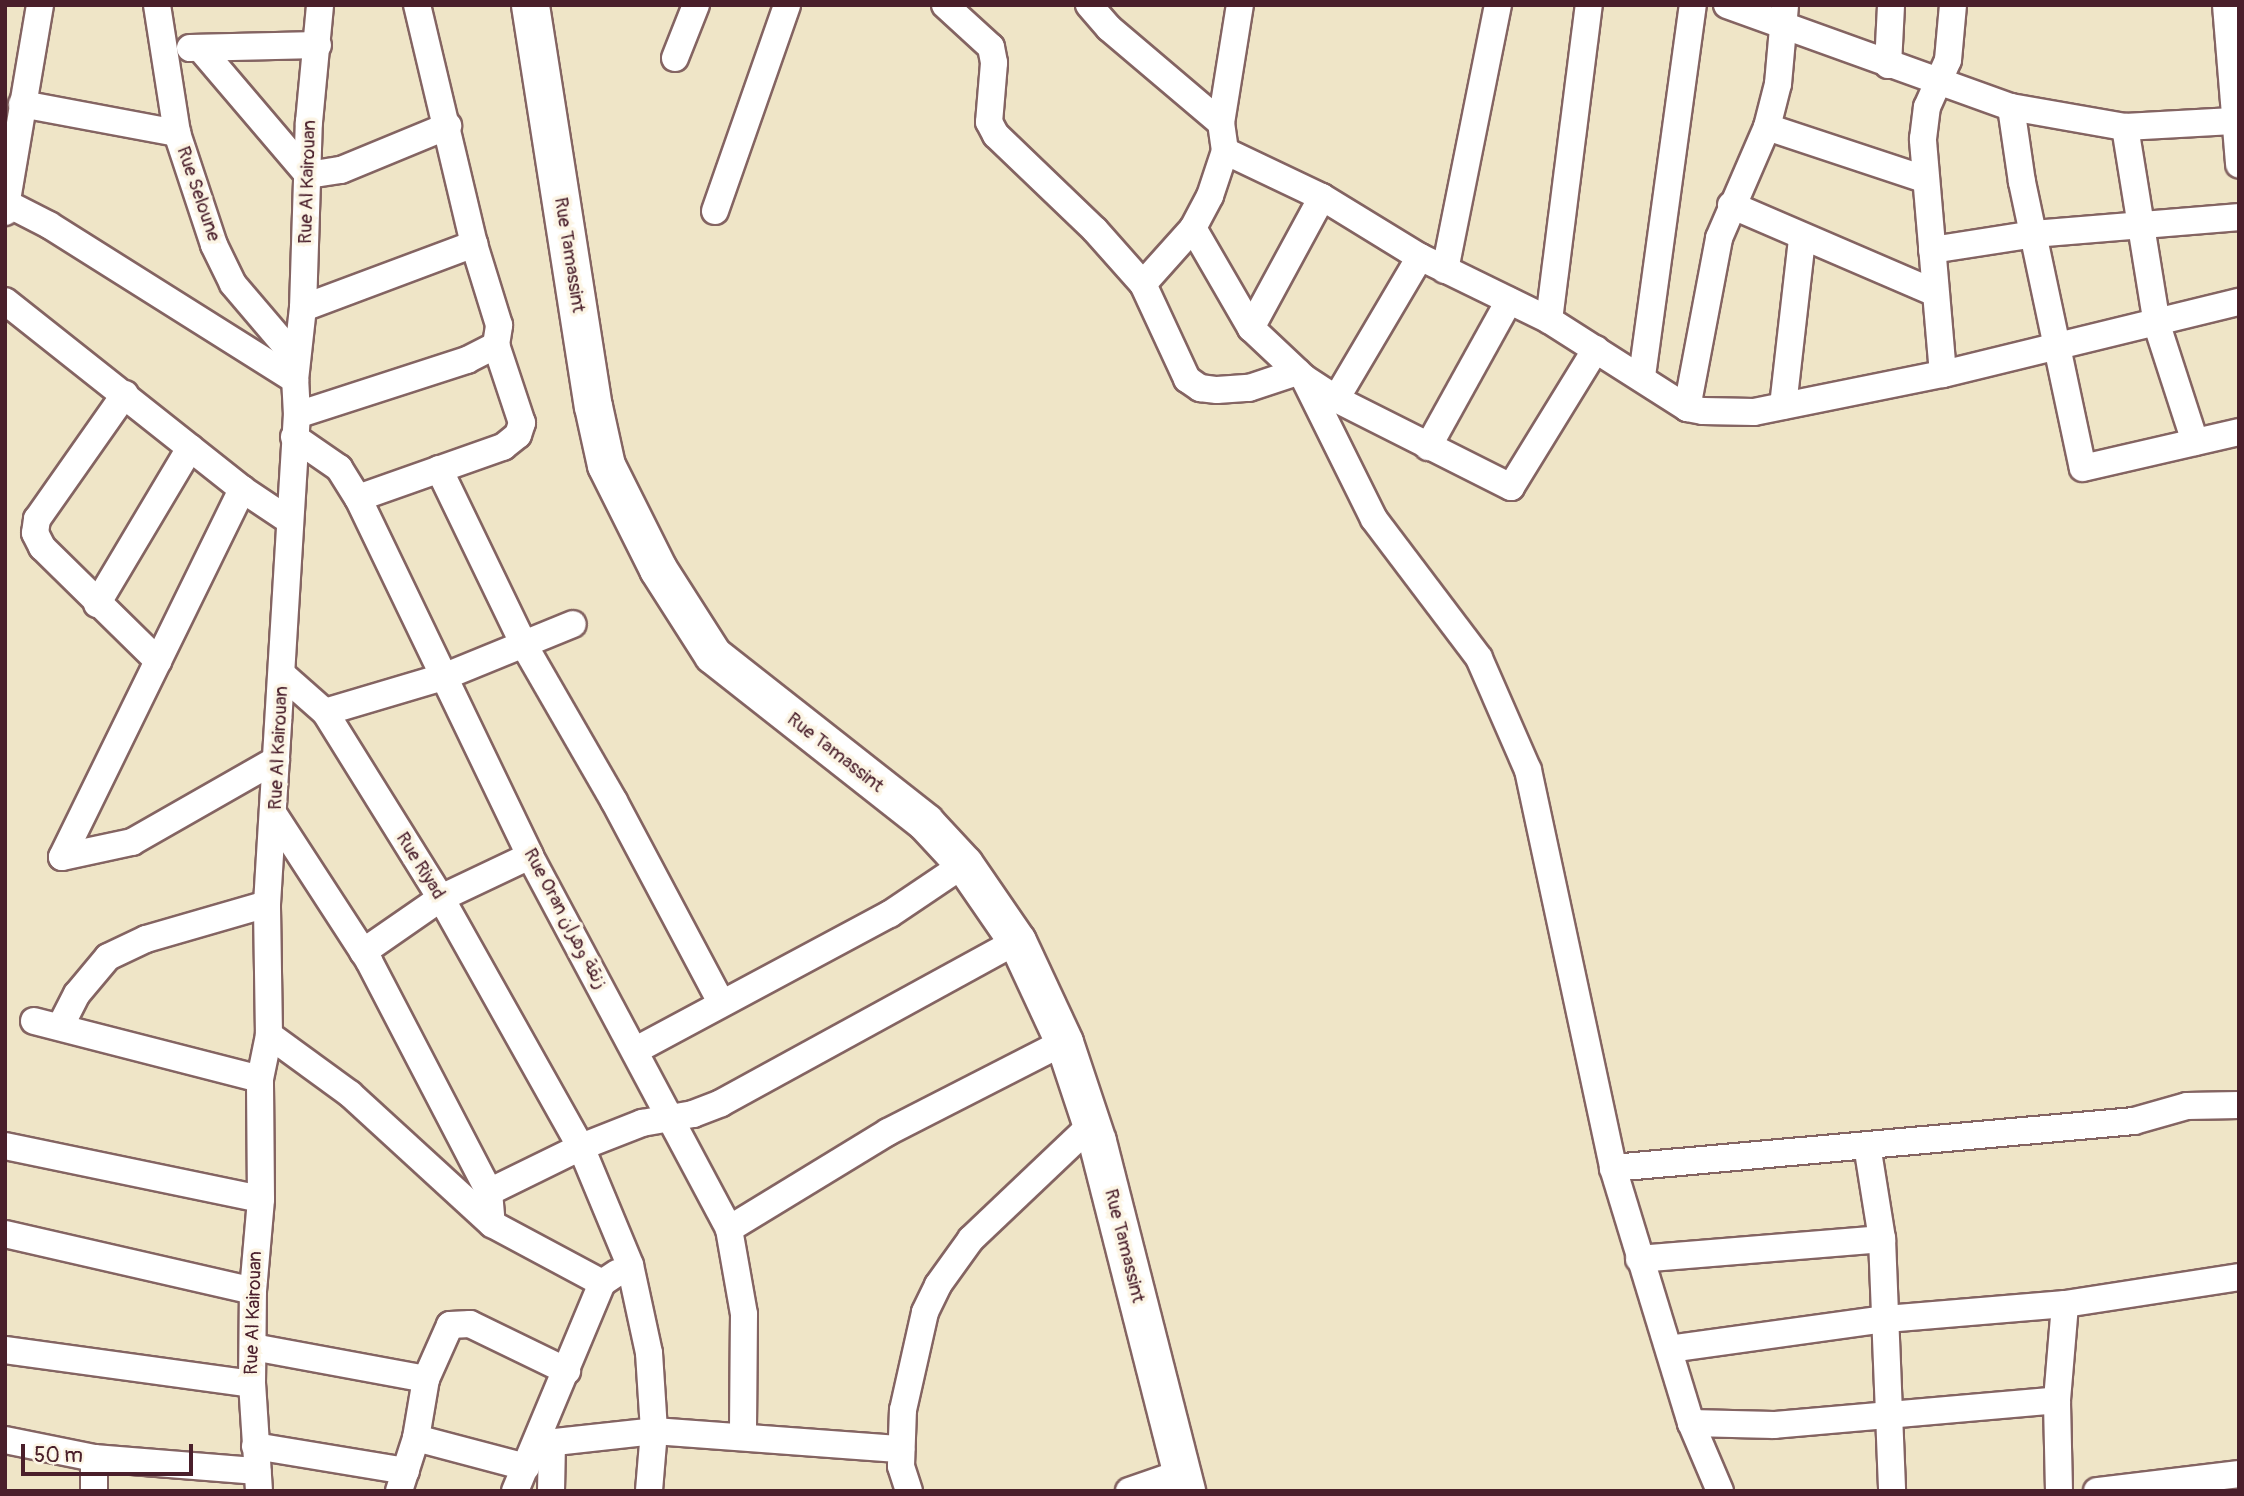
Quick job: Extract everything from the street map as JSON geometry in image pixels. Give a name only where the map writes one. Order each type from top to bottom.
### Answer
[{"type":"main road","name":"Rue Tamassint","points":[[530,5],[593,406],[606,464],[658,569],[713,655],[925,822],[964,864],[1017,941],[1064,1042],[1091,1125],[1184,1482]]},
{"type":"street","points":[[40,5],[7,208],[295,369]]},
{"type":"street","name":"Rue Seloune","points":[[158,5],[177,133],[200,207],[233,284],[295,369]]},
{"type":"street","name":"Rue Al Kairouan","points":[[257,1469],[252,1384],[253,1291],[261,1199],[260,1079],[269,1035],[267,904],[283,675],[287,519],[295,426],[295,369],[303,308],[308,175],[320,5]]},
{"type":"street","points":[[358,498],[503,447],[518,435],[522,423],[496,345],[499,325],[474,244],[417,5]]},
{"type":"street","points":[[675,58],[696,5]]},
{"type":"street","points":[[716,211],[787,5]]},
{"type":"street","points":[[1089,5],[1109,28],[1221,123]]},
{"type":"street","points":[[1143,284],[1193,228],[1225,151],[1221,123],[1240,5]]},
{"type":"street","points":[[1445,270],[1497,5]]},
{"type":"street","points":[[1549,320],[1589,5]]},
{"type":"street","points":[[1642,376],[1693,5]]},
{"type":"street","points":[[1727,5],[1784,16],[1888,65],[2011,107],[2125,127],[2233,121]]},
{"type":"street","points":[[1888,65],[1891,5]]},
{"type":"street","points":[[1943,374],[1924,179],[1924,121],[1948,60],[1953,5]]},
{"type":"street","points":[[2226,5],[2234,80],[2233,121],[2239,164]]},
{"type":"street","points":[[952,8],[990,47],[994,63],[989,122],[996,135],[1096,230],[1143,284],[1171,354],[1186,379],[1200,388],[1249,388],[1301,375]]},
{"type":"street","points":[[1687,408],[1719,238],[1767,127],[1778,84],[1784,16]]},
{"type":"street","points":[[163,49],[318,45]]},
{"type":"street","points":[[200,48],[308,175],[354,165],[448,126]]},
{"type":"street","points":[[22,104],[177,133]]},
{"type":"street","points":[[2011,107],[2083,468],[2239,432]]},
{"type":"street","points":[[1767,127],[1924,179]]},
{"type":"street","points":[[2125,127],[2144,226],[2157,325],[2195,442]]},
{"type":"street","points":[[1225,151],[1322,197],[1420,257],[1549,320],[1642,376],[1687,408],[1726,413],[1783,406],[1943,374],[2060,345],[2157,325],[2239,302]]},
{"type":"street","points":[[1251,328],[1322,197]]},
{"type":"street","points":[[1731,205],[1802,238],[1933,292]]},
{"type":"street","points":[[1932,250],[2034,233],[2239,217]]},
{"type":"street","points":[[1193,228],[1251,328],[1301,375],[1336,399],[1511,487],[1596,349]]},
{"type":"street","points":[[1783,406],[1802,238]]},
{"type":"street","points":[[303,308],[474,244]]},
{"type":"street","points":[[1336,399],[1420,257]]},
{"type":"street","points":[[5,301],[242,489],[287,519]]},
{"type":"street","points":[[1428,447],[1509,301]]},
{"type":"street","points":[[295,426],[467,360],[496,345]]},
{"type":"street","points":[[1301,375],[1374,519],[1479,658],[1528,770],[1613,1168],[1690,1423],[1720,1491]]},
{"type":"street","points":[[125,394],[37,519],[35,533],[42,547],[97,604],[158,661]]},
{"type":"street","name":"Rue Oran زنقة وهران","points":[[295,426],[339,468],[358,498],[530,856],[636,1051],[668,1120],[729,1229],[744,1314],[743,1434]]},
{"type":"street","points":[[97,604],[190,448]]},
{"type":"street","points":[[439,469],[524,645],[614,801],[721,1002]]},
{"type":"street","points":[[242,489],[62,857],[132,842],[276,760]]},
{"type":"street","points":[[325,712],[443,677],[573,624]]},
{"type":"street","name":"Rue Riyad","points":[[283,675],[325,712],[441,898],[580,1147],[630,1265],[649,1353],[654,1431],[649,1491]]},
{"type":"street","points":[[275,816],[363,953],[489,1192],[492,1224]]},
{"type":"street","points":[[363,953],[441,898],[530,856]]},
{"type":"street","points":[[636,1051],[721,1002],[890,914],[964,864]]},
{"type":"street","points":[[60,1027],[85,983],[108,957],[146,939],[267,904]]},
{"type":"street","points":[[489,1192],[580,1147],[642,1123],[668,1120],[721,1103],[1017,941]]},
{"type":"street","points":[[34,1021],[260,1079]]},
{"type":"street","points":[[269,1035],[350,1094],[492,1224],[602,1283]]},
{"type":"street","points":[[729,1229],[888,1132],[1064,1042]]},
{"type":"street","points":[[1613,1168],[2124,1122],[2187,1106],[2239,1104]]},
{"type":"street","points":[[909,1491],[901,1449],[916,1348],[938,1285],[971,1239],[1091,1125]]},
{"type":"street","points":[[1867,1145],[1882,1238],[1892,1491]]},
{"type":"street","points":[[5,1146],[261,1199]]},
{"type":"street","points":[[5,1234],[253,1291]]},
{"type":"street","points":[[1639,1259],[1882,1238]]},
{"type":"street","points":[[533,1461],[602,1283],[630,1265]]},
{"type":"street","points":[[1669,1349],[1886,1319],[2065,1304],[2239,1277]]},
{"type":"street","points":[[2059,1491],[2057,1400],[2065,1304]]},
{"type":"street","points":[[5,1440],[94,1458],[402,1481],[416,1438],[426,1379],[445,1328],[459,1322],[567,1371]]},
{"type":"street","points":[[253,1347],[426,1379]]},
{"type":"street","points":[[5,1350],[252,1384]]},
{"type":"street","points":[[1690,1423],[1774,1425],[1889,1412],[2057,1400]]},
{"type":"street","points":[[416,1438],[533,1461],[654,1431],[743,1434],[901,1449]]},
{"type":"street","points":[[94,1458],[94,1491]]},
{"type":"street","points":[[533,1461],[551,1491]]},
{"type":"street","points":[[2096,1491],[2239,1474]]},
{"type":"street","points":[[1129,1491],[1184,1482]]}]
